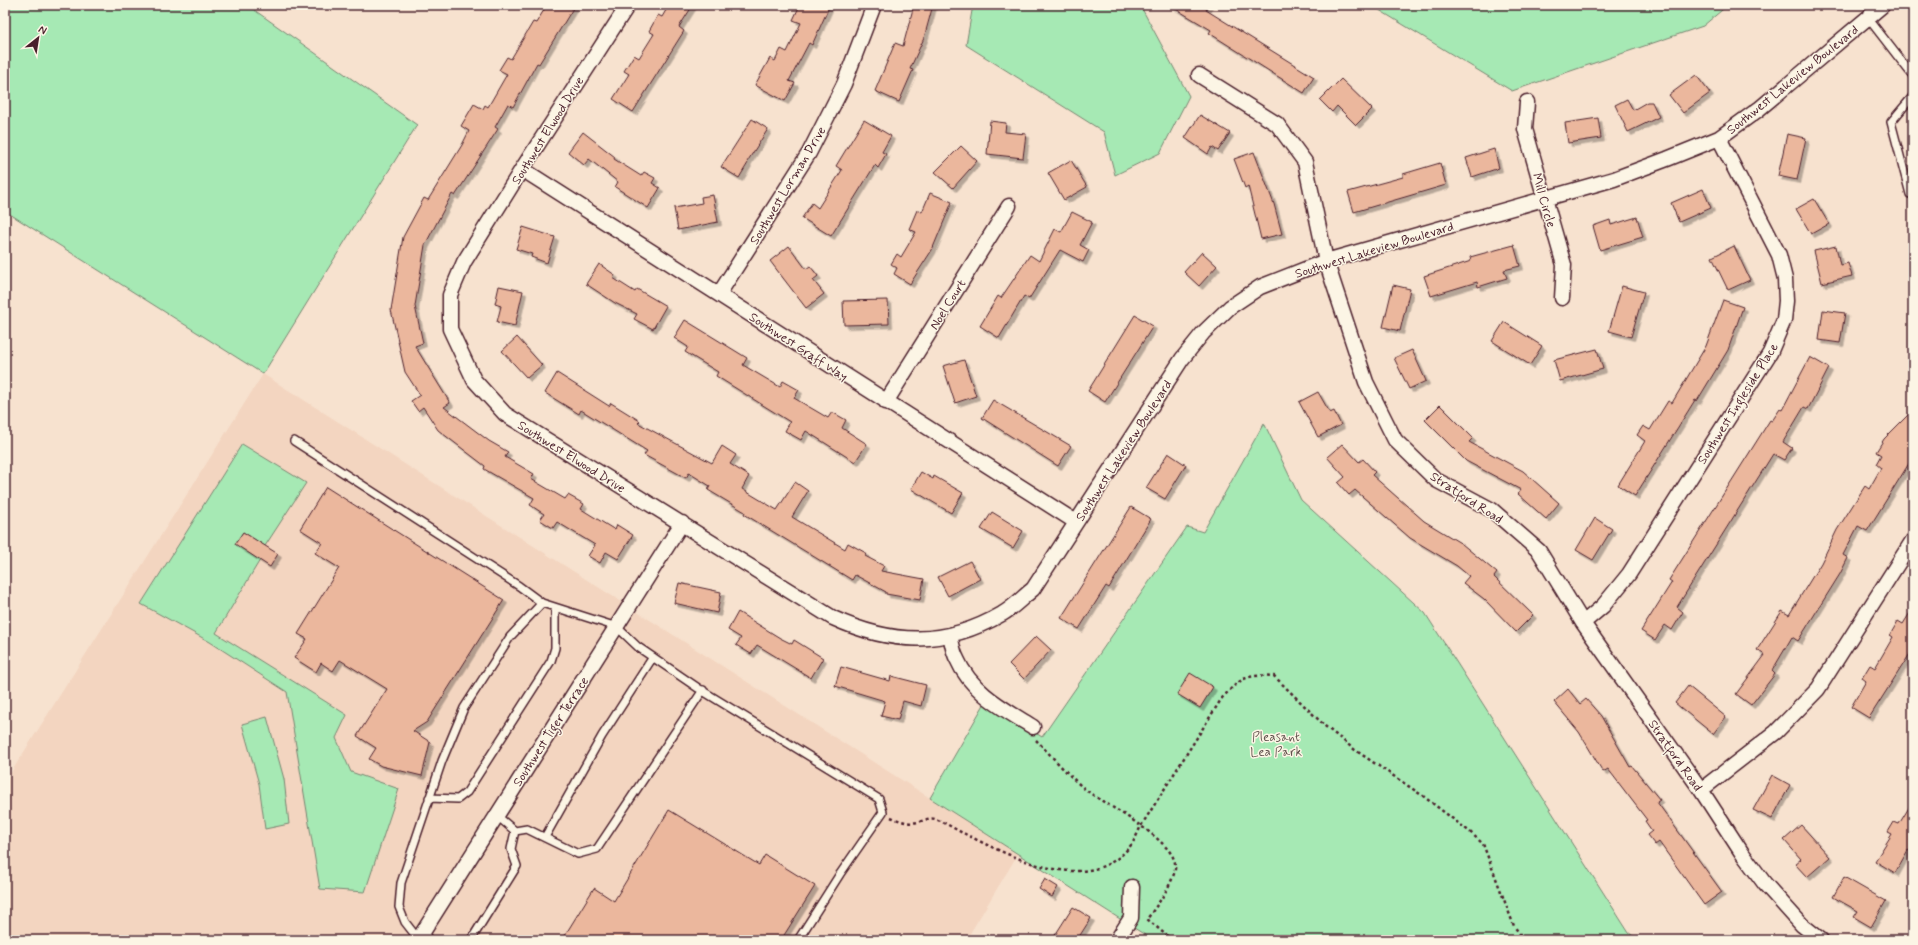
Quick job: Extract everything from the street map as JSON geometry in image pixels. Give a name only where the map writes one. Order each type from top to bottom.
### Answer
[{"type":"street","name":"Southwest Elwood Drive","points":[[628,5],[464,262],[450,295],[450,329],[474,380],[504,414],[833,618],[859,630],[885,636],[914,640],[950,635]]},
{"type":"street","name":"Southwest Lorman Drive","points":[[719,294],[809,154],[844,84],[874,5]]},
{"type":"street","name":"Southwest Lakeview Boulevard","points":[[950,635],[976,627],[1004,613],[1033,589],[1182,359],[1203,333],[1230,307],[1260,287],[1326,261],[1614,178],[1667,160],[1719,138],[1759,109],[1883,5]]},
{"type":"street","name":"Stratford Road","points":[[1200,75],[1277,124],[1304,162],[1326,261],[1366,382],[1395,440],[1436,480],[1492,510],[1539,551],[1583,623],[1701,790],[1742,853],[1765,884],[1802,925],[1820,940]]},
{"type":"street","name":"Mill Circle","points":[[1527,102],[1525,129],[1564,266],[1562,298]]},
{"type":"street","name":"Southwest Ingleside Place","points":[[1583,623],[1603,606],[1629,574],[1770,353],[1784,320],[1786,294],[1785,279],[1779,255],[1719,138]]},
{"type":"street","name":"Southwest Graff Way","points":[[522,169],[1076,522]]},
{"type":"street","name":"Noel Court","points":[[886,402],[1009,206]]},
{"type":"street","name":"Southwest Tiger Terrace","points":[[419,940],[496,815],[682,523]]},
{"type":"street","points":[[1701,790],[1776,732],[1818,689],[1913,540]]},
{"type":"street","points":[[950,635],[957,659],[969,679],[983,694],[1032,727]]},
{"type":"street","points":[[1117,940],[1131,918],[1132,887]]},
{"type":"lane","points":[[1868,18],[1913,76]]},
{"type":"lane","points":[[1913,96],[1891,122],[1910,194],[1913,194]]},
{"type":"lane","points":[[294,441],[519,586],[542,603],[617,627],[638,647],[703,690],[879,799],[883,812],[840,874],[798,940]]},
{"type":"lane","points":[[419,940],[405,922],[399,907],[400,883],[442,761],[464,708],[510,638],[542,603]]},
{"type":"lane","points":[[429,798],[458,799],[467,792],[551,661],[556,648],[555,608]]},
{"type":"lane","points":[[545,837],[602,736],[653,657]]},
{"type":"lane","points":[[496,815],[515,831],[527,829],[578,854],[597,849],[703,690]]},
{"type":"lane","points":[[471,940],[517,866],[511,849],[515,831]]},
{"type":"path","points":[[883,812],[903,822],[916,822],[934,819],[1000,851],[1062,871],[1080,872],[1095,870],[1121,856],[1132,844],[1141,826],[1222,698],[1237,682],[1256,675],[1274,676],[1326,727],[1355,750],[1423,796],[1470,832],[1483,844],[1514,926],[1522,938],[1527,940]]},
{"type":"path","points":[[1032,727],[1031,735],[1089,793],[1141,826],[1170,851],[1175,863],[1174,876],[1146,919],[1172,940]]},
{"type":"shaded area","points":[[263,374],[1018,854],[966,940],[5,940],[5,782]]},
{"type":"green space","points":[[5,5],[244,5],[250,7],[417,125],[263,374],[5,211]]},
{"type":"green space","points":[[973,5],[1140,5],[1189,96],[1160,153],[1115,175],[1104,132],[966,45]]},
{"type":"green space","points":[[1371,5],[1636,5],[1648,8],[1651,5],[1728,5],[1703,26],[1512,91]]},
{"type":"green space","name":"Pleasant Lea Park","points":[[1264,423],[1301,500],[1425,613],[1629,933],[1639,940],[1153,940],[930,798],[986,701],[1042,737],[1187,527],[1203,532]]},
{"type":"green space","points":[[242,444],[306,483],[265,546],[243,532],[235,544],[260,560],[216,633],[347,715],[336,738],[351,772],[399,789],[365,892],[320,889],[287,692],[210,642],[141,604]]},
{"type":"green space","points":[[267,717],[284,779],[289,824],[265,829],[259,784],[242,724]]},
{"type":"building","points":[[547,5],[575,5],[539,64],[537,63],[513,107],[508,104],[495,127],[498,129],[455,196],[452,194],[425,245],[415,306],[423,343],[415,346],[450,403],[444,407],[489,441],[508,452],[505,457],[534,474],[531,479],[565,499],[568,495],[584,504],[581,509],[615,530],[617,525],[633,535],[618,559],[606,552],[600,563],[588,556],[595,545],[557,522],[553,528],[540,520],[544,514],[530,505],[534,498],[484,469],[485,466],[438,430],[423,407],[418,411],[411,401],[420,395],[405,372],[391,310],[403,237],[424,198],[428,200],[462,145],[469,131],[461,126],[474,104],[483,109],[485,105],[488,107],[507,74],[499,70],[507,57],[511,59],[533,22],[536,23]]},
{"type":"building","points":[[669,5],[693,5],[679,27],[684,31],[633,112],[613,99],[629,74],[624,71],[634,55],[639,58],[654,34],[649,31],[658,15],[662,17]]},
{"type":"building","points":[[800,5],[830,5],[812,45],[809,43],[789,81],[795,83],[785,101],[755,85],[770,58],[775,61],[781,49],[787,52],[801,23],[793,20]]},
{"type":"building","points":[[914,5],[933,5],[924,38],[910,69],[913,70],[899,102],[875,91],[895,43],[903,46]]},
{"type":"building","points":[[1169,5],[1209,5],[1206,10],[1314,77],[1304,93],[1209,33],[1211,30]]},
{"type":"building","points":[[1696,75],[1710,93],[1683,113],[1669,95]]},
{"type":"building","points":[[1341,79],[1372,109],[1356,125],[1337,106],[1332,112],[1320,100]]},
{"type":"building","points":[[1627,99],[1633,110],[1647,102],[1652,102],[1659,117],[1628,132],[1615,105]]},
{"type":"building","points":[[1200,115],[1230,133],[1218,151],[1212,147],[1208,154],[1185,138]]},
{"type":"building","points":[[1598,118],[1601,138],[1568,143],[1565,123]]},
{"type":"building","points":[[752,119],[768,129],[747,162],[748,163],[739,178],[721,167]]},
{"type":"building","points":[[864,120],[891,136],[882,152],[886,154],[878,168],[875,165],[831,236],[802,218],[812,203],[818,208],[842,170],[836,166]]},
{"type":"building","points":[[990,121],[1006,123],[1005,132],[1026,134],[1023,158],[987,154]]},
{"type":"building","points":[[583,132],[615,157],[614,159],[641,176],[644,172],[655,178],[652,183],[660,188],[648,208],[615,187],[618,182],[589,159],[584,165],[568,152]]},
{"type":"building","points":[[1787,134],[1806,138],[1797,180],[1778,176]]},
{"type":"building","points":[[961,146],[977,161],[953,188],[935,172]]},
{"type":"building","points":[[1494,149],[1499,168],[1472,177],[1466,158]]},
{"type":"building","points":[[1254,152],[1274,204],[1282,234],[1261,239],[1248,186],[1245,188],[1234,159]]},
{"type":"building","points":[[1071,160],[1087,187],[1064,200],[1048,173]]},
{"type":"building","points":[[1440,163],[1446,185],[1354,212],[1348,192],[1403,177],[1403,174]]},
{"type":"building","points":[[1703,189],[1711,208],[1679,222],[1671,203]]},
{"type":"building","points":[[930,193],[952,202],[932,250],[910,284],[894,274],[897,268],[891,264],[897,254],[901,257],[916,232],[909,229],[917,210],[922,212]]},
{"type":"building","points":[[713,195],[718,222],[678,230],[674,208],[702,203],[701,197]]},
{"type":"building","points":[[1814,199],[1829,224],[1811,234],[1796,209]]},
{"type":"building","points":[[1072,212],[1092,222],[1080,245],[1089,250],[1083,262],[1060,250],[1029,299],[1024,296],[999,338],[980,326],[998,296],[1001,298],[1030,255],[1039,261],[1055,229],[1061,232]]},
{"type":"building","points":[[1637,217],[1643,237],[1600,250],[1593,226],[1610,220],[1611,225]]},
{"type":"building","points":[[523,227],[555,237],[547,263],[531,257],[532,254],[516,249]]},
{"type":"building","points":[[1514,245],[1520,266],[1504,270],[1507,278],[1478,287],[1477,282],[1431,296],[1424,276],[1471,261],[1470,257]]},
{"type":"building","points":[[789,246],[806,269],[810,266],[818,276],[813,280],[824,294],[806,308],[770,261]]},
{"type":"building","points":[[1734,246],[1750,280],[1728,290],[1712,257]]},
{"type":"building","points":[[1836,246],[1840,265],[1848,263],[1852,276],[1822,283],[1814,251]]},
{"type":"building","points":[[1202,252],[1217,266],[1199,286],[1184,272]]},
{"type":"building","points":[[599,264],[615,275],[613,278],[635,292],[637,289],[666,306],[653,329],[634,319],[637,314],[615,303],[586,284]]},
{"type":"building","points":[[1393,285],[1410,289],[1400,331],[1383,327]]},
{"type":"building","points":[[499,286],[523,291],[515,326],[497,322],[501,306],[495,304]]},
{"type":"building","points":[[1622,286],[1644,292],[1631,337],[1609,331]]},
{"type":"building","points":[[888,300],[889,324],[844,325],[843,301]]},
{"type":"building","points":[[1723,300],[1743,307],[1728,350],[1697,401],[1695,400],[1635,496],[1618,485],[1645,441],[1637,435],[1643,426],[1650,430],[1668,401],[1672,403],[1706,346]]},
{"type":"building","points":[[1823,310],[1845,313],[1840,343],[1819,340]]},
{"type":"building","points":[[1135,315],[1153,326],[1105,402],[1088,391]]},
{"type":"building","points":[[685,320],[747,358],[743,365],[780,387],[783,381],[799,390],[794,398],[828,418],[832,412],[846,420],[842,428],[867,444],[855,462],[806,431],[801,440],[785,431],[790,422],[716,376],[718,372],[685,352],[688,347],[674,338]]},
{"type":"building","points":[[1504,322],[1542,346],[1530,365],[1492,341]]},
{"type":"building","points":[[517,337],[542,365],[527,378],[502,351]]},
{"type":"building","points":[[1597,349],[1603,369],[1560,381],[1554,360]]},
{"type":"building","points":[[1412,350],[1426,381],[1409,389],[1394,358]]},
{"type":"building","points":[[1810,357],[1829,368],[1808,409],[1804,407],[1783,442],[1792,448],[1784,460],[1773,454],[1677,607],[1683,612],[1672,630],[1665,625],[1655,640],[1641,631],[1672,582],[1669,580],[1770,420],[1772,421],[1780,409],[1782,410]]},
{"type":"building","points":[[964,360],[976,396],[955,403],[943,366]]},
{"type":"building","points":[[557,373],[609,406],[611,403],[640,421],[638,423],[712,463],[722,446],[736,455],[730,464],[749,476],[742,489],[777,510],[795,482],[808,491],[792,517],[845,549],[848,543],[866,553],[865,556],[884,566],[881,571],[924,579],[920,600],[886,594],[886,592],[855,575],[852,580],[744,514],[745,512],[708,490],[710,486],[689,473],[686,478],[644,455],[647,451],[581,410],[579,414],[545,393]]},
{"type":"building","points":[[1318,392],[1330,413],[1334,411],[1341,425],[1318,437],[1299,402]]},
{"type":"building","points":[[993,400],[1071,446],[1058,466],[982,418]]},
{"type":"building","points":[[1440,405],[1473,438],[1469,442],[1523,471],[1559,503],[1546,519],[1518,494],[1521,490],[1466,461],[1425,420]]},
{"type":"building","points":[[1913,410],[1913,457],[1867,531],[1858,526],[1843,555],[1848,558],[1840,574],[1798,641],[1792,637],[1772,671],[1775,674],[1751,705],[1736,694],[1765,655],[1757,650],[1782,611],[1789,615],[1821,563],[1837,530],[1865,486],[1869,489],[1881,468],[1876,464],[1881,455],[1876,452],[1884,439]]},
{"type":"building","points":[[1342,444],[1359,462],[1363,459],[1375,472],[1372,475],[1424,521],[1462,544],[1497,573],[1494,577],[1533,615],[1516,632],[1484,599],[1463,583],[1469,576],[1457,566],[1410,538],[1355,490],[1349,495],[1338,483],[1345,477],[1327,457]]},
{"type":"building","points":[[1168,453],[1186,465],[1165,499],[1146,488]]},
{"type":"building","points":[[921,472],[933,479],[934,476],[963,493],[951,513],[911,489]]},
{"type":"building","points":[[326,487],[504,600],[427,722],[413,731],[430,742],[422,776],[381,766],[369,759],[376,748],[357,736],[387,689],[340,660],[333,671],[321,663],[316,672],[294,658],[307,639],[298,634],[339,568],[315,553],[322,543],[300,529]]},
{"type":"building","points":[[1131,507],[1151,519],[1109,588],[1106,586],[1079,629],[1061,618]]},
{"type":"building","points":[[992,512],[1023,531],[1013,548],[981,529]]},
{"type":"building","points":[[1595,518],[1612,529],[1593,560],[1576,550]]},
{"type":"building","points":[[243,532],[278,554],[270,567],[235,544]]},
{"type":"building","points":[[970,561],[980,579],[948,596],[938,577]]},
{"type":"building","points":[[679,583],[721,592],[717,613],[674,603]]},
{"type":"building","points":[[1913,608],[1913,649],[1869,718],[1851,707],[1866,681],[1862,678],[1870,665],[1875,668],[1893,637],[1890,635],[1898,621],[1903,624]]},
{"type":"building","points":[[738,612],[780,638],[792,644],[794,640],[823,658],[811,678],[757,645],[751,654],[736,645],[741,638],[728,630]]},
{"type":"building","points":[[1036,636],[1051,650],[1024,679],[1009,664]]},
{"type":"building","points":[[841,667],[890,681],[891,676],[926,685],[921,706],[903,701],[898,720],[881,716],[885,701],[835,686]]},
{"type":"building","points":[[1190,673],[1213,687],[1200,708],[1177,694]]},
{"type":"building","points":[[1688,686],[1726,717],[1713,734],[1675,703]]},
{"type":"building","points":[[1568,689],[1580,704],[1586,699],[1601,716],[1630,767],[1632,766],[1660,800],[1657,802],[1722,892],[1704,905],[1659,842],[1655,845],[1647,835],[1652,831],[1645,821],[1647,820],[1608,769],[1603,772],[1579,732],[1554,702]]},
{"type":"building","points":[[1772,775],[1790,785],[1772,819],[1753,810]]},
{"type":"building","points":[[1913,801],[1913,853],[1908,850],[1895,873],[1875,861],[1892,834],[1888,832],[1894,822],[1899,824]]},
{"type":"building","points":[[669,810],[759,865],[765,855],[815,886],[781,940],[562,940],[594,888],[614,901]]},
{"type":"building","points":[[1801,825],[1830,857],[1807,877],[1795,864],[1801,859],[1784,840]]},
{"type":"building","points":[[1844,877],[1886,901],[1871,927],[1854,917],[1858,911],[1833,897]]},
{"type":"building","points":[[1045,879],[1058,887],[1052,897],[1039,889]]},
{"type":"building","points":[[1073,907],[1091,918],[1077,940],[1052,940]]}]
